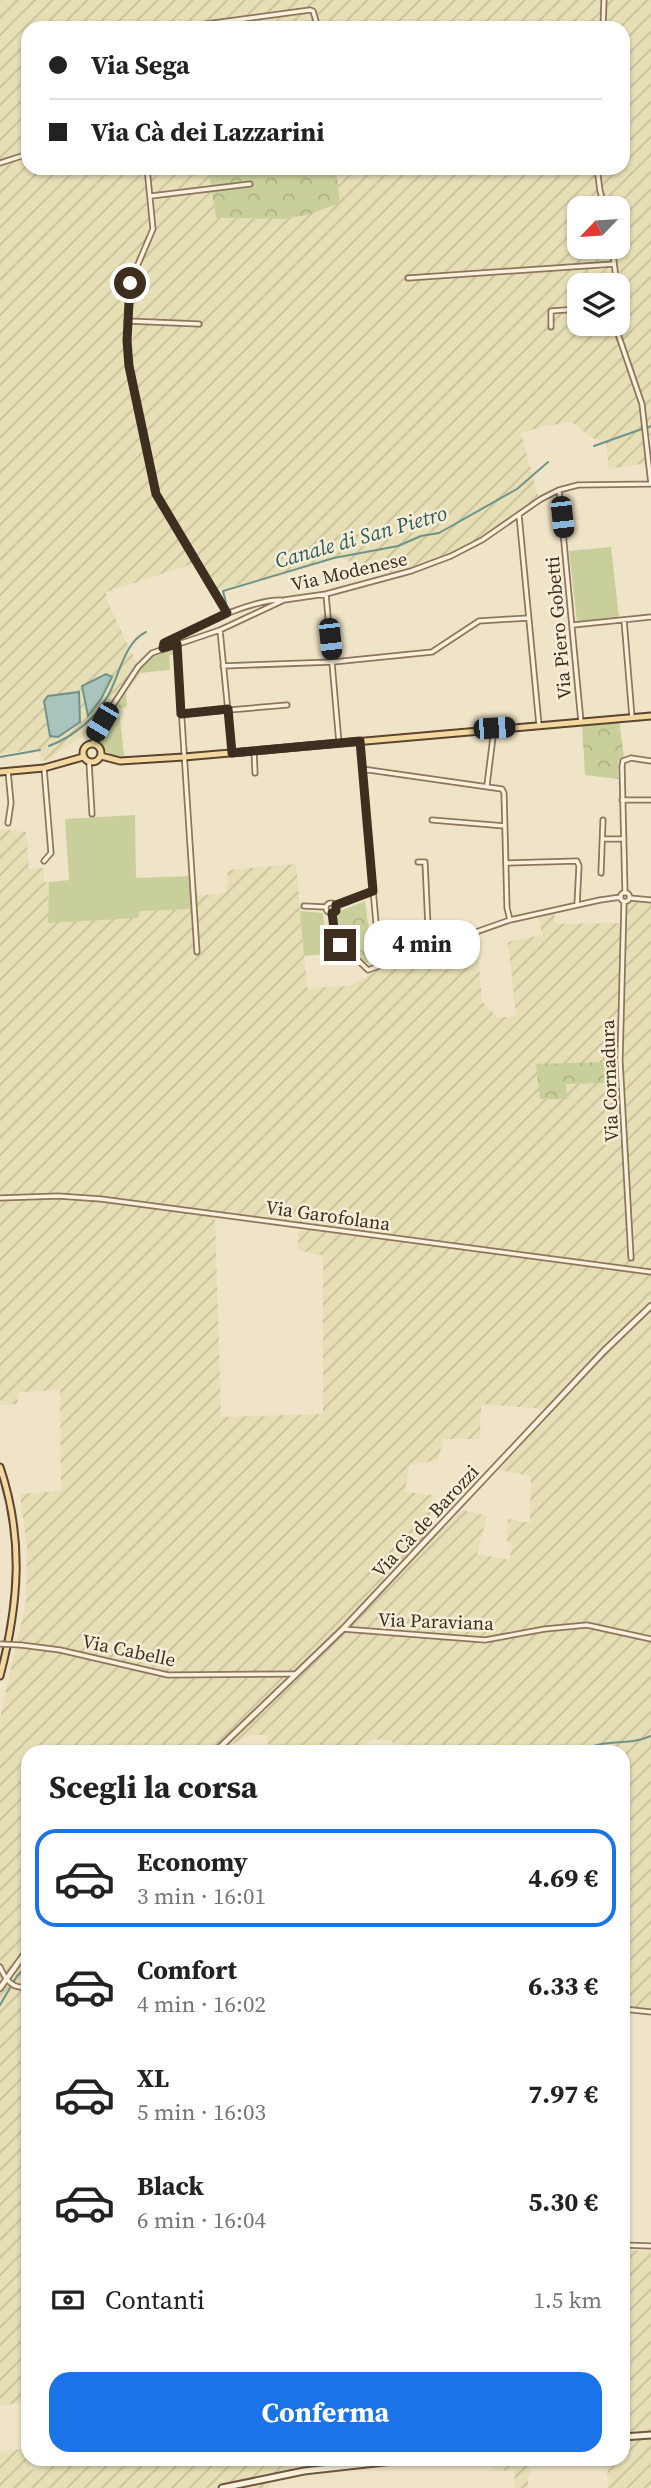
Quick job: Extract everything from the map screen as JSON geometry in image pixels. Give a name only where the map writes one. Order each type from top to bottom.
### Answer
[{"type":"main road","points":[[101,756],[120,761],[184,757],[651,716]]},
{"type":"main road","points":[[0,772],[44,768],[86,760],[96,762],[101,756],[100,749],[93,744],[84,748],[86,760]]},
{"type":"main road","points":[[0,1467],[13,1519],[17,1560],[12,1627],[0,1676]]},
{"type":"main road","points":[[630,2436],[651,2435]]},
{"type":"main road","points":[[222,2488],[304,2472],[353,2466]]},
{"type":"street","points":[[603,21],[604,0]]},
{"type":"street","points":[[228,21],[310,10],[316,15],[317,21]]},
{"type":"street","points":[[0,163],[21,156]]},
{"type":"street","points":[[148,175],[153,229],[130,283],[127,321],[129,366],[156,494],[227,613]]},
{"type":"street","points":[[598,175],[601,196]]},
{"type":"street","points":[[151,196],[250,184]]},
{"type":"street","points":[[613,259],[615,273]]},
{"type":"street","points":[[408,278],[614,264]]},
{"type":"street","points":[[551,327],[551,311],[567,310]]},
{"type":"street","points":[[127,321],[199,324]]},
{"type":"street","points":[[619,336],[642,404],[651,484]]},
{"type":"street","name":"Via Modenese","points":[[93,744],[98,728],[138,667],[152,653],[220,631],[284,600],[326,594],[411,571],[451,556],[482,540],[541,499],[559,490],[578,485],[651,484]]},
{"type":"street","name":"Via Piero Gobetti","points":[[559,490],[581,722]]},
{"type":"street","points":[[519,515],[538,725]]},
{"type":"street","points":[[326,594],[339,743]]},
{"type":"street","points":[[163,648],[164,643],[227,613],[268,600],[284,600]]},
{"type":"street","points":[[573,625],[651,617]]},
{"type":"street","points":[[223,666],[333,662],[432,652],[479,621],[528,618]]},
{"type":"street","points":[[624,620],[632,717]]},
{"type":"street","points":[[220,631],[232,753]]},
{"type":"street","points":[[177,644],[197,952]]},
{"type":"street","points":[[181,714],[287,705]]},
{"type":"street","points":[[486,786],[494,728]]},
{"type":"street","points":[[360,741],[376,923]]},
{"type":"street","points":[[254,751],[255,773]]},
{"type":"street","points":[[630,898],[625,893],[623,761],[631,758],[651,761]]},
{"type":"street","points":[[86,760],[92,814]]},
{"type":"street","points":[[44,768],[51,852],[44,861]]},
{"type":"street","points":[[362,769],[503,790],[510,920]]},
{"type":"street","points":[[8,771],[11,803],[8,823]]},
{"type":"street","points":[[622,800],[651,800]]},
{"type":"street","points":[[432,820],[505,825]]},
{"type":"street","points":[[601,873],[603,821]]},
{"type":"street","points":[[603,839],[624,839]]},
{"type":"street","points":[[506,863],[577,861],[577,905]]},
{"type":"street","points":[[418,862],[425,862],[429,948]]},
{"type":"street","points":[[304,906],[326,907],[330,903],[336,905],[373,891]]},
{"type":"street","points":[[326,907],[332,913],[337,940],[368,970],[510,920],[621,897],[625,893]]},
{"type":"street","points":[[621,897],[624,902],[630,898],[651,900]]},
{"type":"street","name":"Via Cornadura","points":[[624,902],[620,1061],[631,1258]]},
{"type":"street","points":[[332,913],[336,911],[336,905]]},
{"type":"street","points":[[429,927],[463,926],[468,934]]},
{"type":"street","name":"Via Garofolana","points":[[0,1198],[58,1196],[113,1201],[651,1272]]},
{"type":"street","name":"Via Cà de Barozzi","points":[[222,1745],[343,1629],[604,1351],[651,1306]]},
{"type":"street","name":"Via Paraviana","points":[[343,1629],[485,1640],[545,1629],[587,1625],[651,1639]]},
{"type":"street","name":"Via Cabelle","points":[[0,1644],[73,1652],[168,1675],[296,1674]]},
{"type":"street","points":[[0,1989],[21,1960]]},
{"type":"street","points":[[0,1967],[8,1981],[15,1986],[21,1986]]},
{"type":"street","points":[[630,2010],[651,2012]]},
{"type":"street","points":[[630,2245],[651,2246]]},
{"type":"shaded area","points":[[0,0],[651,0],[651,436],[645,434],[647,463],[609,469],[606,442],[592,438],[572,422],[545,426],[521,433],[539,500],[457,554],[395,575],[385,569],[358,570],[355,564],[338,556],[214,591],[195,563],[106,592],[107,601],[137,664],[109,711],[90,732],[44,761],[37,749],[0,754]]},
{"type":"shaded area","points":[[0,829],[26,832],[29,869],[44,868],[44,882],[49,882],[49,923],[139,911],[193,909],[193,896],[226,893],[228,870],[296,864],[307,988],[349,986],[380,969],[449,943],[453,958],[478,952],[482,1001],[498,1018],[516,1016],[508,942],[542,935],[539,916],[554,912],[555,924],[621,923],[621,905],[634,901],[651,902],[651,2009],[630,2008],[630,1745],[395,1745],[391,1741],[373,1739],[364,1745],[268,1745],[267,1735],[250,1735],[231,1745],[21,1745],[21,2404],[0,2405],[0,1719],[26,1601],[27,1548],[20,1494],[61,1491],[60,1390],[19,1392],[17,1404],[0,1405]],"holes":[[[215,1214],[299,1225],[298,1250],[323,1256],[323,1414],[221,1417]],[[481,1404],[543,1409],[549,1415],[499,1470],[531,1476],[530,1523],[508,1519],[507,1541],[512,1544],[510,1560],[477,1554],[487,1516],[462,1510],[445,1528],[430,1522],[433,1495],[405,1492],[409,1465],[438,1460],[443,1439],[480,1439]]]},
{"type":"shaded area","points":[[630,2250],[651,2251],[651,2488],[608,2488],[607,2466],[630,2466]]},
{"type":"shaded area","points":[[21,2449],[21,2466],[30,2466],[31,2470],[51,2466],[291,2466],[291,2470],[270,2482],[269,2488],[0,2488],[0,2452]]},
{"type":"shaded area","points":[[493,2466],[530,2466],[528,2488],[515,2488],[514,2470],[493,2471]]},
{"type":"green space","points":[[209,175],[337,175],[340,203],[307,215],[283,219],[216,218]]},
{"type":"green space","points":[[611,547],[619,618],[577,622],[569,551]]},
{"type":"green space","points":[[169,648],[174,655],[169,655],[170,670],[140,673],[126,692],[127,706],[121,709],[117,701],[138,670],[151,658]]},
{"type":"green space","points":[[115,714],[120,718],[124,755],[120,758],[104,750],[98,742],[108,716]]},
{"type":"green space","points":[[619,721],[624,757],[618,761],[618,779],[585,775],[582,725]]},
{"type":"green space","points":[[135,815],[136,878],[191,876],[194,909],[140,911],[138,918],[48,923],[49,882],[69,880],[65,819]]},
{"type":"green space","points":[[365,901],[369,930],[381,930],[385,956],[366,963],[339,937],[336,913]]},
{"type":"green space","points":[[300,911],[323,913],[325,935],[329,944],[323,951],[325,954],[304,956]]},
{"type":"green space","points":[[604,1062],[607,1083],[566,1084],[567,1099],[540,1099],[536,1064]]},
{"type":"water","points":[[106,674],[112,677],[101,699],[88,716],[82,686]]},
{"type":"water","points":[[79,692],[80,722],[58,737],[50,736],[44,701],[48,696]]},
{"type":"waterway","name":"Canale di San Pietro","points":[[647,428],[651,426]]},
{"type":"waterway","name":"Canale di San Pietro","points":[[594,446],[642,429]]},
{"type":"waterway","name":"Canale di San Pietro","points":[[227,607],[223,591],[334,558],[398,546],[421,536],[439,533],[517,489],[548,462]]},
{"type":"waterway","name":"Canale di San Pietro","points":[[49,746],[76,731],[99,710],[128,650],[146,632]]},
{"type":"waterway","name":"Canale di San Pietro","points":[[0,757],[40,750]]},
{"type":"waterway","points":[[598,1745],[651,1736]]},
{"type":"waterway","points":[[0,2005],[21,1972]]},
{"type":"route","points":[[130,283],[127,310],[129,366],[156,494],[227,613],[164,643],[163,648],[177,644],[181,714],[228,709],[232,753],[360,741],[373,891],[336,905],[336,911],[332,913],[335,936],[340,945]]}]
